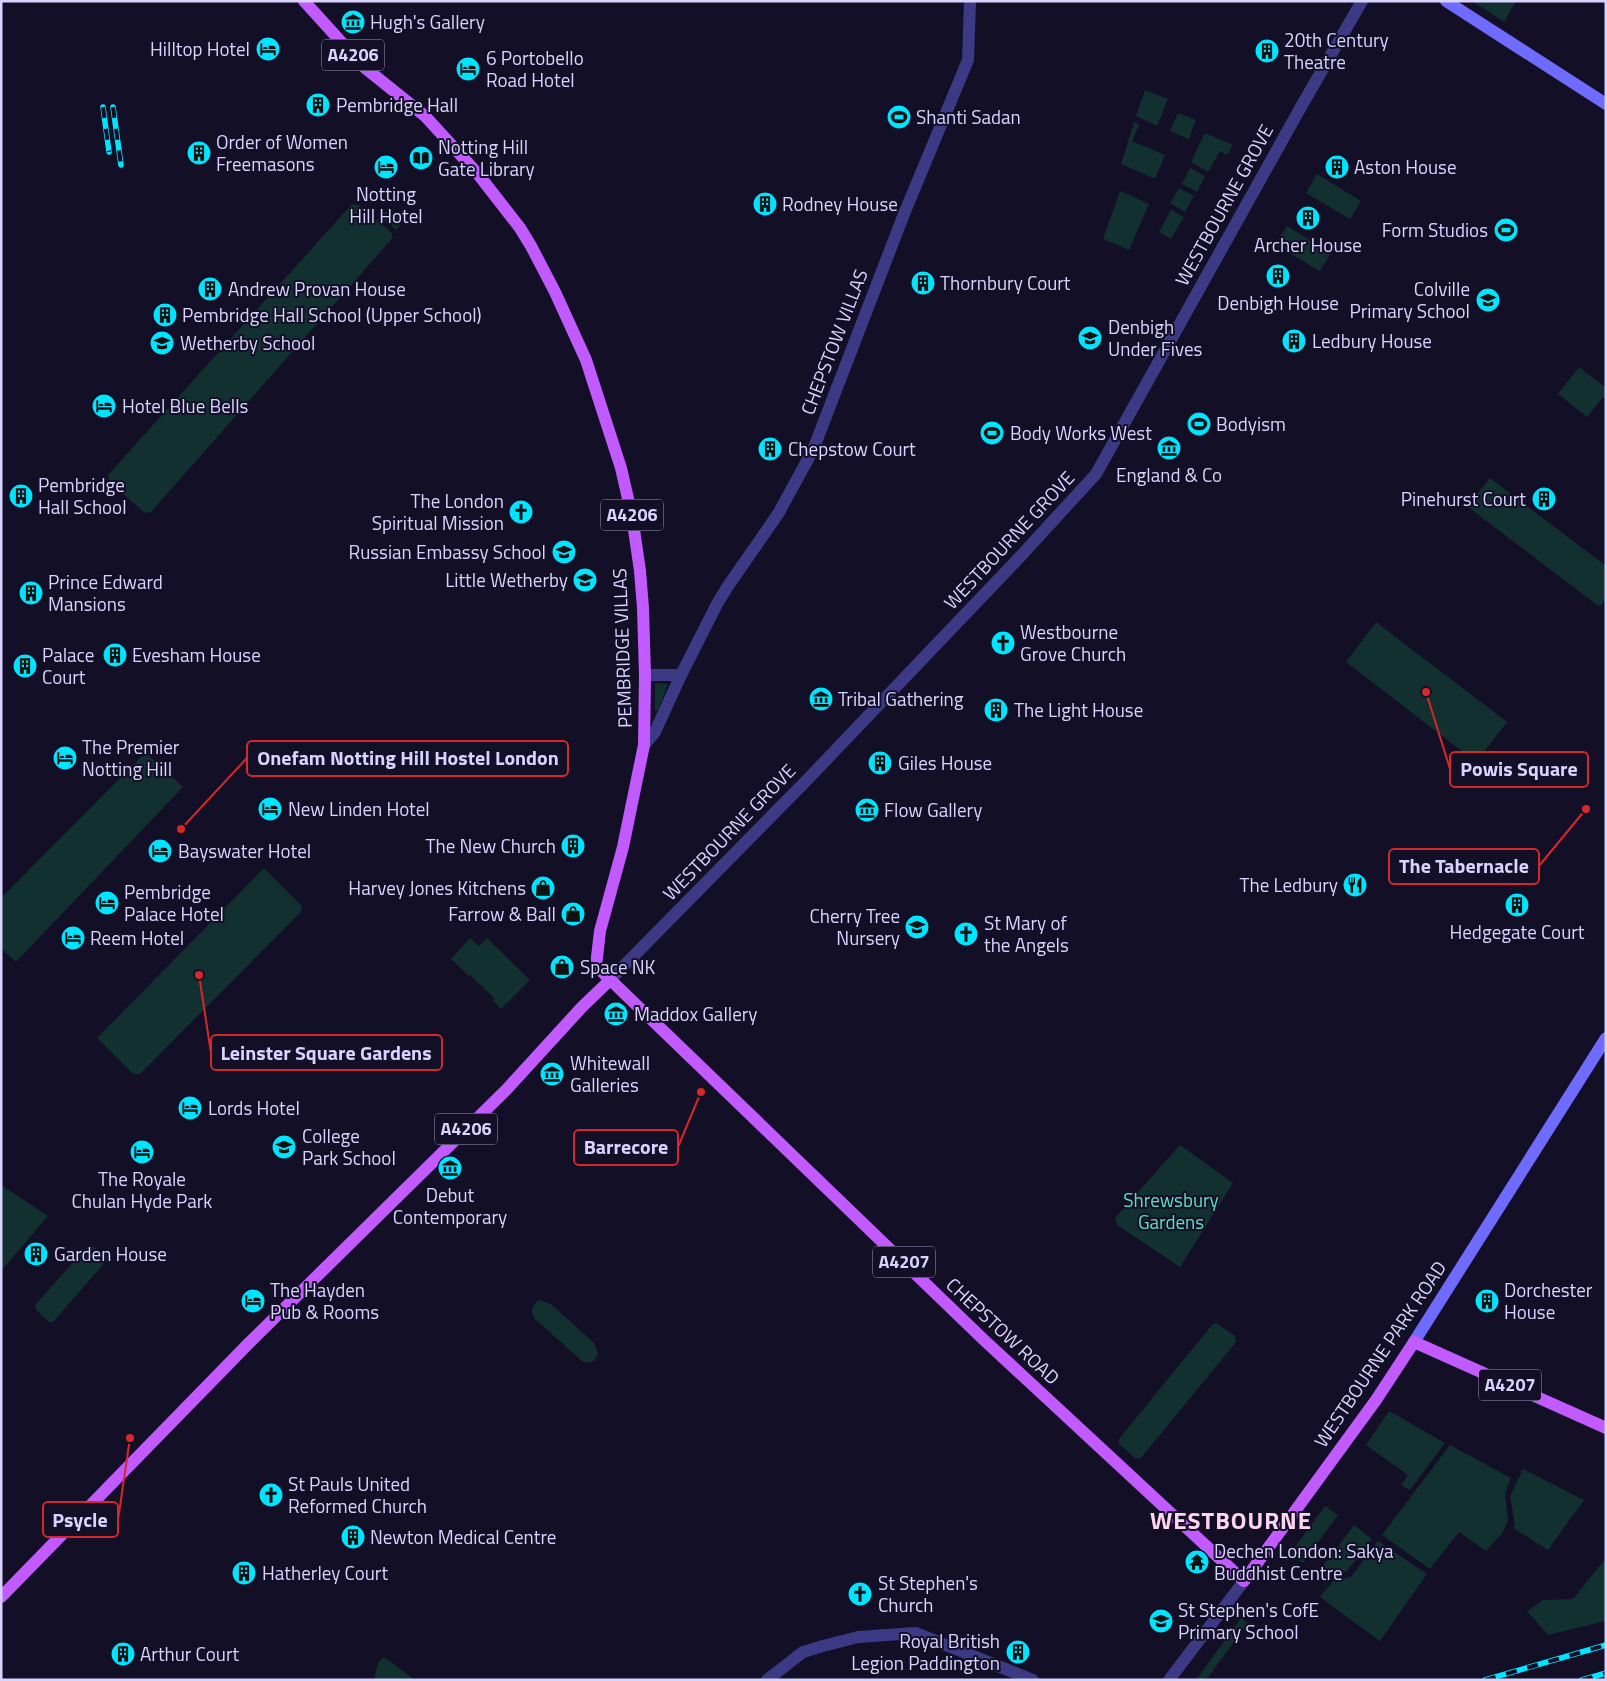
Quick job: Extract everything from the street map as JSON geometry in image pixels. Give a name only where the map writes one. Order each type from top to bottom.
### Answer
[{"type":"main road","name":"PEMBRIDGE VILLAS","points":[[304,1],[364,67],[426,116],[478,174],[520,228],[532,246],[586,360],[607,422],[621,468],[632,516],[640,571],[645,675],[644,745],[623,847],[599,934],[596,966],[610,981]]},
{"type":"main road","points":[[1446,1],[1606,104]]},
{"type":"main road","name":"CHEPSTOW ROAD","points":[[610,981],[984,1340],[1244,1581]]},
{"type":"main road","name":"WESTBOURNE GROVE","points":[[1,1597],[248,1344],[507,1089],[582,1007],[610,981]]},
{"type":"main road","name":"WESTBOURNE PARK ROAD","points":[[1244,1581],[1376,1400],[1606,1038]]},
{"type":"main road","name":"A4207","points":[[1414,1342],[1606,1428]]},
{"type":"street","name":"CHEPSTOW VILLAS","points":[[644,745],[655,732],[724,592],[778,514],[813,450],[904,214],[968,60],[970,1]]},
{"type":"street","name":"WESTBOURNE GROVE","points":[[610,981],[805,782],[1017,560],[1096,474],[1362,1]]},
{"type":"street","points":[[645,675],[681,676]]},
{"type":"street","name":"WESTBOURNE PARK ROAD","points":[[1169,1680],[1244,1581]]},
{"type":"street","points":[[767,1680],[803,1652],[858,1637],[916,1633],[1033,1680]]},
{"type":"green space","points":[[1472,1],[1516,1],[1504,22]]},
{"type":"green space","points":[[1145,90],[1168,99],[1157,126],[1136,116]]},
{"type":"green space","points":[[1178,113],[1196,120],[1189,139],[1170,131]]},
{"type":"green space","points":[[1134,122],[1139,125],[1132,141],[1165,155],[1155,179],[1121,164]]},
{"type":"green space","points":[[1205,133],[1233,145],[1227,155],[1220,151],[1208,172],[1191,162]]},
{"type":"green space","points":[[1190,168],[1205,176],[1197,192],[1182,184]]},
{"type":"green space","points":[[1317,174],[1361,201],[1350,219],[1306,193]]},
{"type":"green space","points":[[1179,188],[1194,196],[1185,212],[1170,203]]},
{"type":"green space","points":[[1120,191],[1149,204],[1129,250],[1103,239]]},
{"type":"green space","points":[[352,204],[358,205],[390,231],[393,237],[391,240],[151,512],[145,513],[109,482],[108,475]]},
{"type":"green space","points":[[1171,210],[1184,217],[1171,239],[1159,232]]},
{"type":"green space","points":[[385,212],[405,212],[408,216],[396,230],[381,217]]},
{"type":"green space","points":[[1287,226],[1331,253],[1320,271],[1275,245]]},
{"type":"green space","points":[[1579,367],[1606,388],[1606,399],[1603,397],[1587,417],[1558,394]]},
{"type":"green space","points":[[1490,478],[1606,566],[1606,598],[1601,605],[1597,605],[1468,507]]},
{"type":"green space","points":[[1376,622],[1507,722],[1476,762],[1346,662]]},
{"type":"green space","points":[[655,683],[668,684],[658,710],[655,711]]},
{"type":"green space","points":[[147,754],[183,787],[16,962],[1,948],[1,898],[142,756]]},
{"type":"green space","points":[[264,868],[301,905],[302,911],[140,1074],[133,1074],[97,1038]]},
{"type":"green space","points":[[470,938],[479,946],[487,938],[530,980],[501,1009],[493,1001],[495,999],[451,959]]},
{"type":"green space","name":"Shrewsbury Gardens","points":[[1180,1145],[1233,1183],[1180,1267],[1117,1225],[1115,1218]]},
{"type":"green space","points":[[1,1185],[48,1216],[1,1271]]},
{"type":"green space","points":[[91,1245],[107,1256],[108,1259],[53,1322],[49,1322],[36,1310],[35,1305],[88,1246]]},
{"type":"green space","points":[[540,1300],[551,1304],[594,1343],[598,1354],[594,1361],[586,1363],[582,1361],[535,1319],[532,1308]]},
{"type":"green space","points":[[1216,1323],[1235,1336],[1236,1342],[1141,1458],[1135,1458],[1119,1444],[1119,1439],[1212,1325]]},
{"type":"green space","points":[[1389,1411],[1445,1443],[1410,1490],[1401,1485],[1408,1475],[1366,1445]]},
{"type":"green space","points":[[1450,1445],[1511,1478],[1505,1493],[1508,1520],[1503,1532],[1486,1551],[1459,1532],[1430,1569],[1382,1535]]},
{"type":"green space","points":[[1523,1469],[1584,1500],[1548,1550],[1513,1528],[1515,1524],[1510,1496]]},
{"type":"green space","points":[[1325,1506],[1338,1515],[1303,1563],[1290,1554]]},
{"type":"green space","points":[[1354,1525],[1372,1539],[1347,1571],[1332,1573],[1325,1578],[1318,1573]]},
{"type":"green space","points":[[1378,1541],[1427,1574],[1380,1641],[1320,1597],[1333,1581],[1351,1577]]},
{"type":"green space","points":[[1606,1558],[1606,1621],[1548,1635],[1527,1611],[1543,1600],[1573,1599]]},
{"type":"green space","points":[[1241,1618],[1248,1623],[1206,1680],[1196,1680]]},
{"type":"green space","points":[[382,1658],[387,1659],[415,1680],[374,1680],[378,1663]]},
{"type":"railway","points":[[103,107],[109,152]]},
{"type":"railway","points":[[113,107],[121,165]]},
{"type":"railway","points":[[1485,1680],[1606,1645]]},
{"type":"railway","points":[[1582,1680],[1606,1673]]},
{"type":"place","name":"Hugh's Gallery","points":[[353,22]]},
{"type":"place","name":"Hilltop Hotel","points":[[268,49]]},
{"type":"place","name":"20th Century Theatre","points":[[1267,51]]},
{"type":"place","name":"6 Portobello Road Hotel","points":[[468,69]]},
{"type":"place","name":"Pembridge Hall","points":[[318,105]]},
{"type":"place","name":"Shanti Sadan","points":[[899,117]]},
{"type":"place","name":"Order of Women Freemasons","points":[[199,153]]},
{"type":"place","name":"Notting Hill Gate Library","points":[[421,158]]},
{"type":"place","name":"Notting Hill Hotel","points":[[386,167]]},
{"type":"place","name":"Aston House","points":[[1337,167]]},
{"type":"place","name":"Rodney House","points":[[765,204]]},
{"type":"place","name":"Archer House","points":[[1308,218]]},
{"type":"place","name":"Form Studios","points":[[1506,230]]},
{"type":"place","name":"Denbigh House","points":[[1278,276]]},
{"type":"place","name":"Thornbury Court","points":[[923,283]]},
{"type":"place","name":"Andrew Provan House","points":[[210,289]]},
{"type":"place","name":"Colville Primary School","points":[[1488,300]]},
{"type":"place","name":"Pembridge Hall School (Upper School)","points":[[165,315]]},
{"type":"place","name":"Denbigh Under Fives","points":[[1090,338]]},
{"type":"place","name":"Ledbury House","points":[[1294,341]]},
{"type":"place","name":"Wetherby School","points":[[162,343]]},
{"type":"place","name":"Hotel Blue Bells","points":[[104,406]]},
{"type":"place","name":"Bodyism","points":[[1199,424]]},
{"type":"place","name":"Body Works West","points":[[992,433]]},
{"type":"place","name":"England & Co","points":[[1169,448]]},
{"type":"place","name":"Chepstow Court","points":[[770,449]]},
{"type":"place","name":"Pembridge Hall School","points":[[21,496]]},
{"type":"place","name":"Pinehurst Court","points":[[1544,499]]},
{"type":"place","name":"The London Spiritual Mission","points":[[521,512]]},
{"type":"place","name":"Russian Embassy School","points":[[564,552]]},
{"type":"place","name":"Little Wetherby","points":[[585,580]]},
{"type":"place","name":"Prince Edward Mansions","points":[[31,593]]},
{"type":"place","name":"Westbourne Grove Church","points":[[1003,643]]},
{"type":"place","name":"Evesham House","points":[[115,655]]},
{"type":"place","name":"Palace Court","points":[[25,666]]},
{"type":"place","name":"Powis Square","points":[[1426,692]]},
{"type":"place","name":"Tribal Gathering","points":[[821,699]]},
{"type":"place","name":"The Light House","points":[[996,710]]},
{"type":"place","name":"The Premier Notting Hill","points":[[65,758]]},
{"type":"place","name":"Giles House","points":[[880,763]]},
{"type":"place","name":"New Linden Hotel","points":[[270,809]]},
{"type":"place","name":"The Tabernacle","points":[[1586,809]]},
{"type":"place","name":"Flow Gallery","points":[[867,810]]},
{"type":"place","name":"Onefam Notting Hill Hostel London","points":[[181,829]]},
{"type":"place","name":"The New Church","points":[[573,846]]},
{"type":"place","name":"Bayswater Hotel","points":[[160,851]]},
{"type":"place","name":"The Ledbury","points":[[1355,885]]},
{"type":"place","name":"Harvey Jones Kitchens","points":[[543,888]]},
{"type":"place","name":"Pembridge Palace Hotel","points":[[107,903]]},
{"type":"place","name":"Hedgegate Court","points":[[1517,905]]},
{"type":"place","name":"Farrow & Ball","points":[[573,914]]},
{"type":"place","name":"Cherry Tree Nursery","points":[[917,927]]},
{"type":"place","name":"St Mary of the Angels","points":[[966,934]]},
{"type":"place","name":"Reem Hotel","points":[[73,938]]},
{"type":"place","name":"Space NK","points":[[562,967]]},
{"type":"place","name":"Leinster Square Gardens","points":[[199,975]]},
{"type":"place","name":"Maddox Gallery","points":[[616,1014]]},
{"type":"place","name":"Whitewall Galleries","points":[[552,1074]]},
{"type":"place","name":"Barrecore","points":[[701,1092]]},
{"type":"place","name":"Lords Hotel","points":[[190,1108]]},
{"type":"place","name":"College Park School","points":[[284,1147]]},
{"type":"place","name":"The Royale Chulan Hyde Park","points":[[142,1152]]},
{"type":"place","name":"Debut Contemporary","points":[[450,1168]]},
{"type":"place","name":"Garden House","points":[[36,1254]]},
{"type":"place","name":"The Hayden Pub & Rooms","points":[[253,1301]]},
{"type":"place","name":"Dorchester House","points":[[1487,1301]]},
{"type":"place","name":"Psycle","points":[[130,1438]]},
{"type":"place","name":"St Pauls United Reformed Church","points":[[271,1495]]},
{"type":"place","name":"Newton Medical Centre","points":[[353,1537]]},
{"type":"place","name":"Dechen London: Sakya Buddhist Centre","points":[[1197,1562]]},
{"type":"place","name":"Hatherley Court","points":[[244,1573]]},
{"type":"place","name":"St Stephen's Church","points":[[860,1594]]},
{"type":"place","name":"St Stephen's CofE Primary School","points":[[1161,1621]]},
{"type":"place","name":"Royal British Legion Paddington","points":[[1018,1652]]},
{"type":"place","name":"Arthur Court","points":[[123,1654]]},
{"type":"district","name":"WESTBOURNE","points":[[1231,1521]]}]
